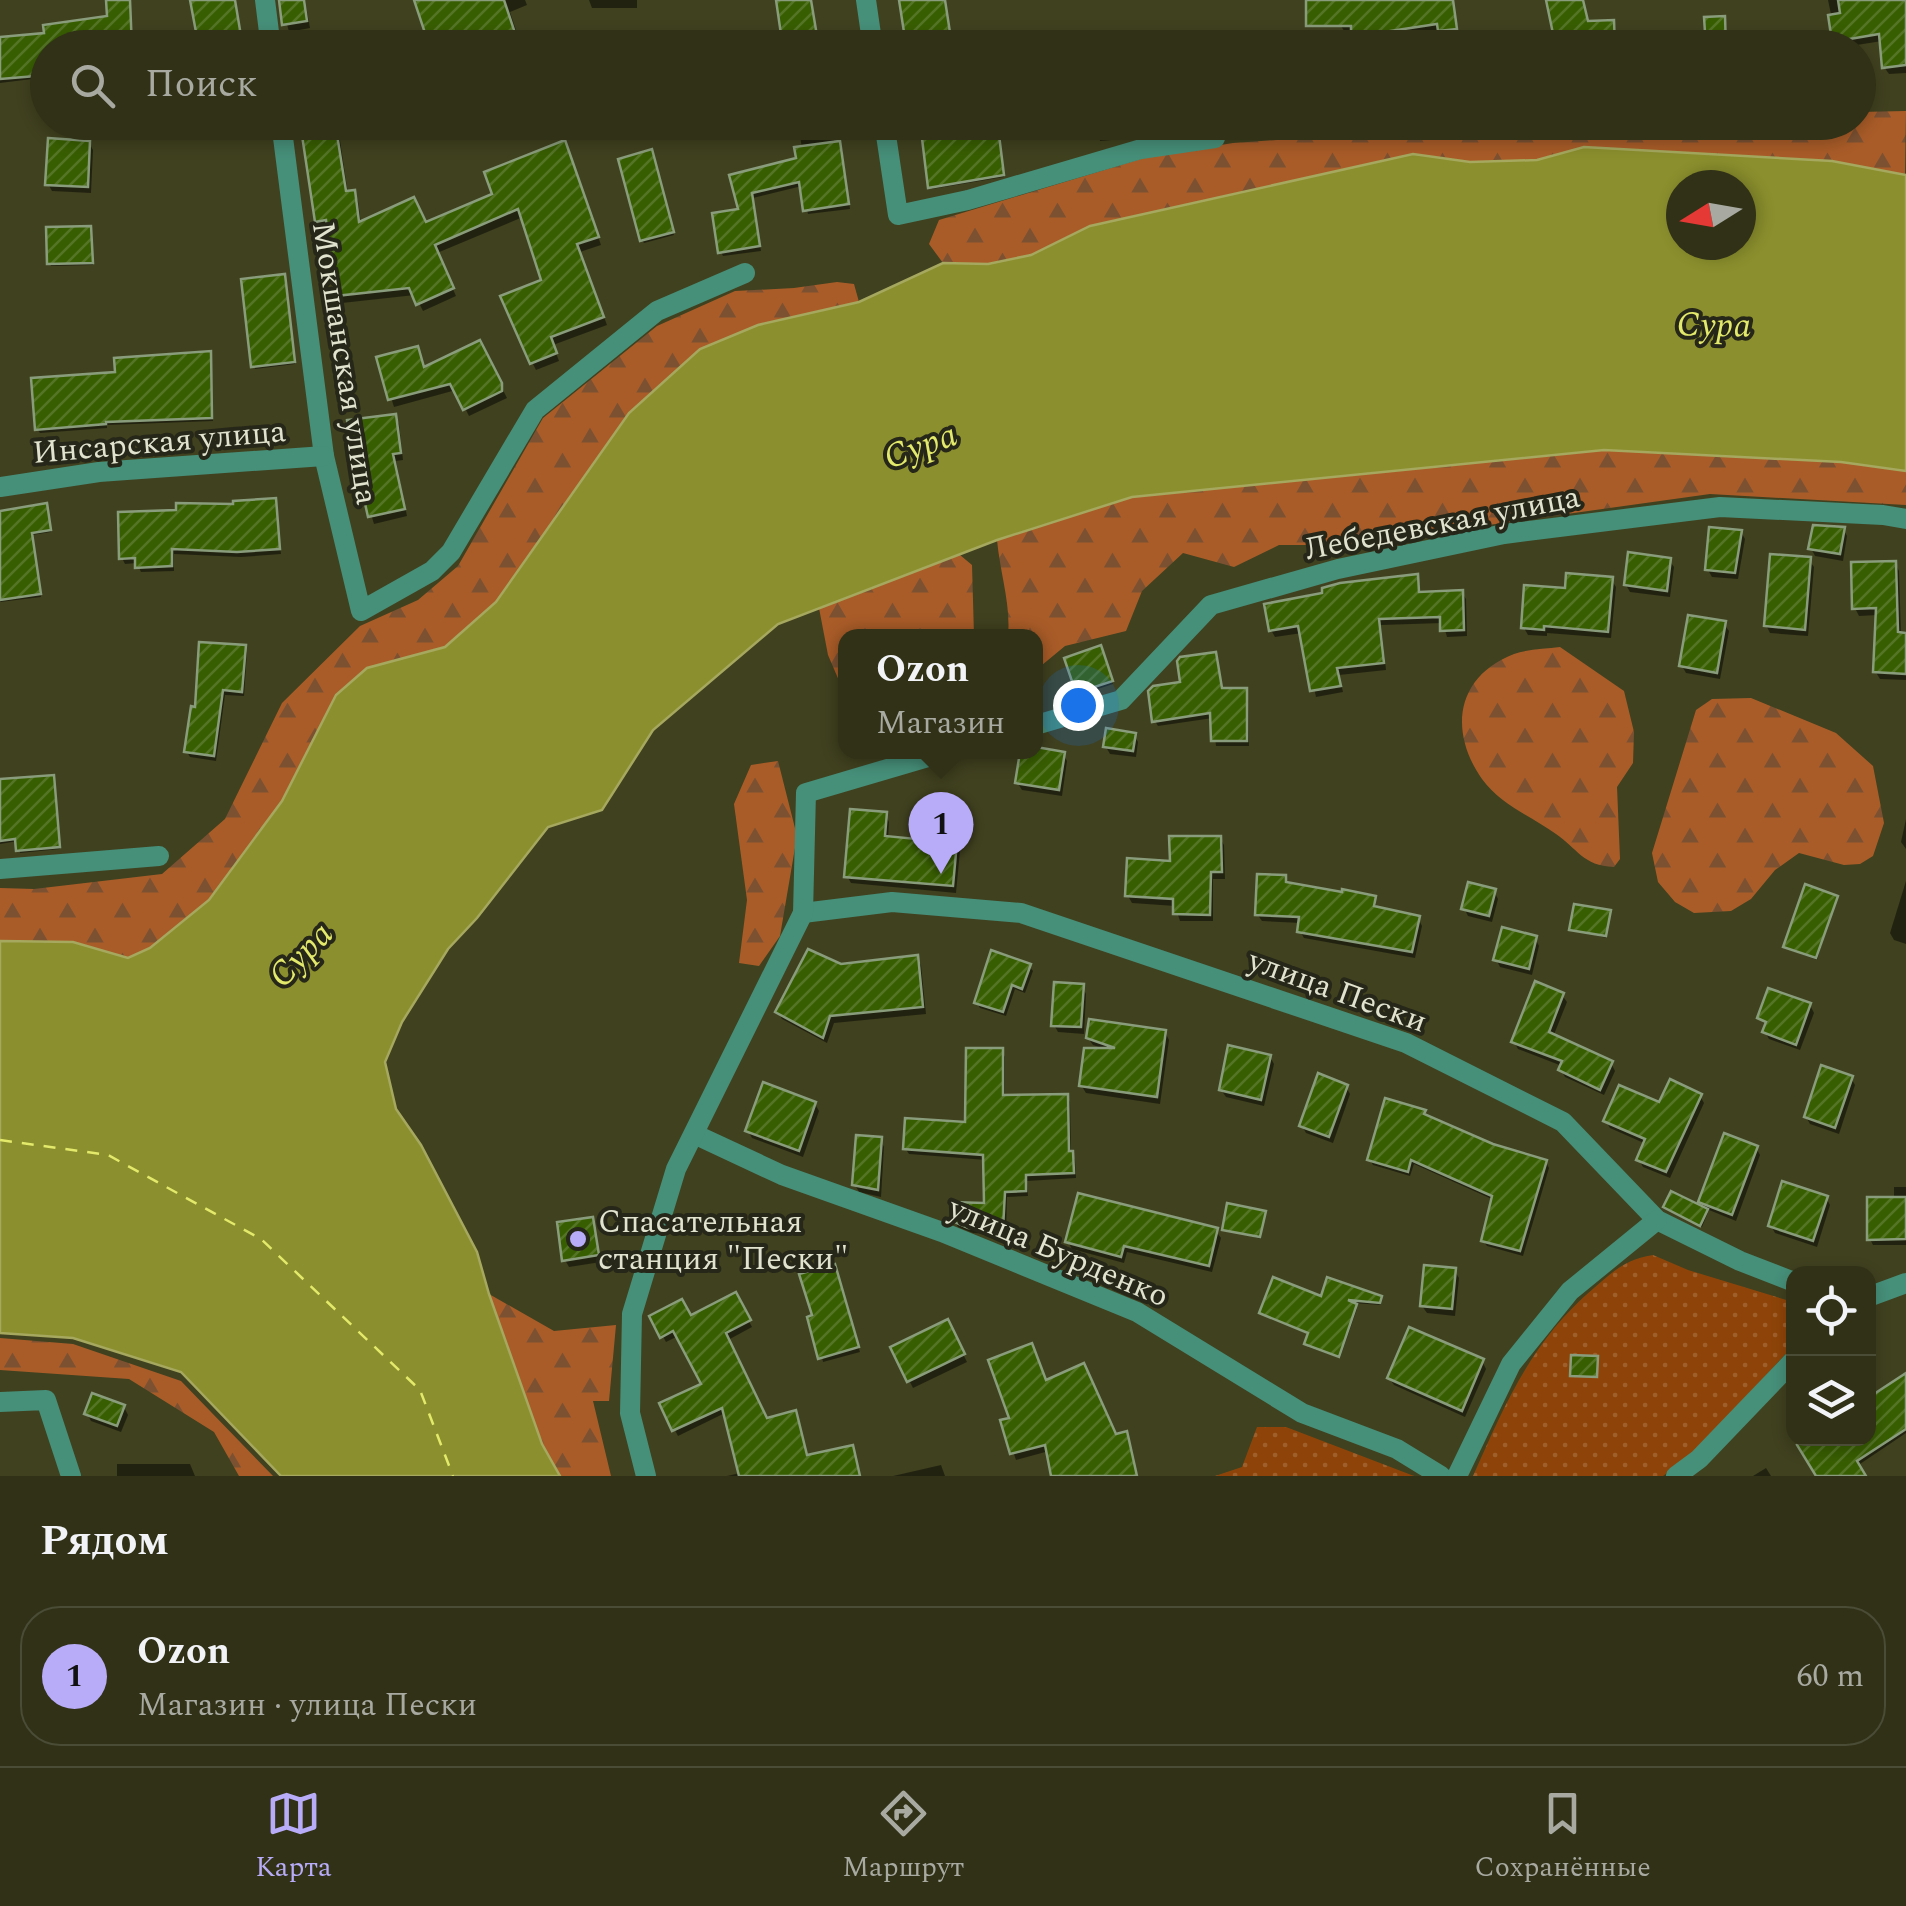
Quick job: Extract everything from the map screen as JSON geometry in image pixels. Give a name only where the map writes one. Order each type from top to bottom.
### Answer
[{"type":"street","points":[[266,0],[270,30]]},
{"type":"street","points":[[866,0],[870,30]]},
{"type":"street","name":"Мокшанская улица","points":[[283,140],[324,456],[361,611],[432,571],[452,552],[535,410],[657,312],[745,272]]},
{"type":"street","points":[[887,140],[898,215],[968,200],[1141,149],[1201,140]]},
{"type":"street","name":"Инсарская улица","points":[[0,487],[99,472],[324,456]]},
{"type":"street","name":"Лебедевская улица","points":[[1043,722],[1122,700],[1211,604],[1338,569],[1504,534],[1720,507],[1906,519]]},
{"type":"street","points":[[646,1476],[630,1413],[632,1314],[676,1169],[803,913],[806,793],[920,759]]},
{"type":"street","points":[[0,869],[158,856]]},
{"type":"street","name":"улица Пески","points":[[803,913],[892,902],[1021,913],[1406,1043],[1563,1122],[1657,1220],[1786,1279]]},
{"type":"street","name":"улица Бурденко","points":[[694,1134],[782,1175],[942,1232],[1137,1312],[1302,1413],[1398,1449],[1441,1476]]},
{"type":"street","points":[[1457,1476],[1511,1364],[1570,1291],[1657,1220]]},
{"type":"street","points":[[1876,1294],[1906,1284]]},
{"type":"street","points":[[1676,1476],[1699,1459],[1786,1368]]},
{"type":"street","points":[[0,1402],[46,1400],[70,1476]]},
{"type":"shaded area","points":[[1653,1255],[1688,1270],[1786,1300],[1786,1354],[1693,1454],[1663,1476],[1473,1476],[1522,1375],[1553,1329],[1615,1271]]},
{"type":"shaded area","points":[[1257,1427],[1286,1427],[1414,1476],[1215,1476],[1242,1467]]},
{"type":"green space","points":[[1906,111],[1905,175],[1832,161],[1584,147],[1537,160],[1470,162],[1413,154],[1090,226],[1031,255],[988,264],[943,263],[929,244],[939,220],[1147,157],[1233,143],[1876,140],[1876,112]]},
{"type":"green space","points":[[854,284],[859,302],[758,325],[571,494],[496,602],[445,647],[367,668],[336,695],[282,801],[209,900],[150,948],[127,958],[73,942],[0,941],[0,888],[34,889],[162,874],[225,819],[282,703],[360,626],[418,600],[458,566],[543,418],[657,326],[735,291]]},
{"type":"green space","points":[[1604,450],[1841,462],[1906,471],[1906,505],[1710,494],[1344,545],[1279,545],[1234,567],[1183,553],[1142,591],[1126,631],[1065,646],[1043,664],[1043,629],[1009,629],[997,540],[1132,497]]},
{"type":"green space","points":[[960,555],[972,565],[974,629],[838,629],[838,678],[828,655],[819,608]]},
{"type":"green space","points":[[1560,647],[1624,691],[1634,732],[1633,763],[1617,787],[1620,859],[1614,867],[1588,860],[1498,796],[1482,779],[1465,743],[1464,708],[1479,677],[1514,654]]},
{"type":"green space","points":[[1751,698],[1836,733],[1873,766],[1884,823],[1873,856],[1860,864],[1844,865],[1799,853],[1775,870],[1751,899],[1731,911],[1694,913],[1675,902],[1658,882],[1652,853],[1696,710],[1712,699]]},
{"type":"green space","points":[[778,761],[797,836],[780,936],[759,966],[739,963],[747,900],[734,804],[751,765]]},
{"type":"green space","points":[[489,1294],[554,1331],[616,1325],[609,1401],[593,1401],[611,1476],[560,1476],[542,1444]]},
{"type":"green space","points":[[0,1338],[73,1344],[181,1381],[273,1476],[239,1476],[214,1432],[129,1379],[0,1370]]},
{"type":"water","name":"Сура","points":[[1584,147],[1832,161],[1906,175],[1906,471],[1841,462],[1604,450],[1132,497],[997,540],[778,624],[653,730],[602,810],[548,827],[448,949],[402,1022],[385,1062],[396,1109],[421,1145],[477,1252],[542,1444],[560,1476],[281,1476],[181,1372],[73,1338],[0,1333],[0,941],[73,942],[128,958],[150,948],[209,900],[282,801],[336,695],[367,668],[445,647],[496,602],[629,413],[700,349],[758,325],[859,302],[943,263],[988,264],[1031,255],[1090,226],[1413,154],[1470,162],[1537,160]]},
{"type":"building","points":[[106,0],[130,0],[131,30],[44,30],[43,25],[107,16]]},
{"type":"building","points":[[190,0],[235,0],[240,30],[196,30]]},
{"type":"building","points":[[279,0],[304,0],[307,21],[282,25]]},
{"type":"building","points":[[414,0],[504,0],[514,30],[424,30]]},
{"type":"building","points":[[776,0],[811,0],[816,30],[780,30]]},
{"type":"building","points":[[899,0],[945,0],[950,30],[904,30]]},
{"type":"building","points":[[1306,0],[1453,0],[1457,29],[1438,30],[1437,24],[1397,30],[1306,26]]},
{"type":"building","points":[[1546,0],[1583,0],[1588,21],[1614,20],[1614,30],[1552,30]]},
{"type":"building","points":[[1838,0],[1906,0],[1906,65],[1882,68],[1876,30],[1830,30],[1828,15],[1840,13]]},
{"type":"building","points":[[1725,16],[1725,30],[1705,30],[1704,17]]},
{"type":"building","points":[[30,34],[30,76],[0,79],[0,37]]},
{"type":"building","points":[[48,140],[90,141],[88,187],[45,185]]},
{"type":"building","points":[[303,140],[338,140],[346,191],[355,190],[359,222],[414,197],[426,222],[492,194],[484,172],[565,140],[599,237],[577,244],[604,317],[551,337],[557,353],[530,364],[500,296],[541,280],[518,209],[435,245],[454,288],[416,305],[409,288],[335,296],[326,220],[315,222]]},
{"type":"building","points":[[922,140],[1000,140],[1004,175],[928,188]]},
{"type":"building","points":[[840,141],[849,204],[803,211],[799,182],[752,193],[760,246],[718,253],[712,213],[738,209],[729,175],[796,158],[794,147]]},
{"type":"building","points":[[652,149],[674,232],[640,241],[618,159]]},
{"type":"building","points":[[91,226],[93,263],[47,264],[46,227]]},
{"type":"building","points":[[285,274],[295,362],[251,367],[241,279]]},
{"type":"building","points":[[480,340],[502,383],[502,391],[463,410],[450,384],[388,400],[376,357],[418,346],[424,367]]},
{"type":"building","points":[[211,351],[212,418],[106,422],[35,430],[31,378],[115,372],[114,358]]},
{"type":"building","points":[[396,414],[401,453],[393,454],[405,509],[368,517],[355,458],[351,459],[347,420]]},
{"type":"building","points":[[276,498],[280,549],[172,549],[172,566],[135,568],[135,558],[119,559],[118,512],[176,510],[176,503],[233,504]]},
{"type":"building","points":[[47,503],[51,530],[32,533],[41,594],[0,600],[0,511]]},
{"type":"building","points":[[1813,525],[1845,527],[1840,554],[1808,549]]},
{"type":"building","points":[[1709,527],[1742,530],[1735,573],[1705,570]]},
{"type":"building","points":[[1628,552],[1671,558],[1667,591],[1624,585]]},
{"type":"building","points":[[1770,554],[1811,557],[1805,630],[1764,626]]},
{"type":"building","points":[[1896,561],[1898,632],[1906,633],[1906,674],[1873,672],[1876,608],[1852,609],[1851,562]]},
{"type":"building","points":[[1566,573],[1613,577],[1608,632],[1544,626],[1544,630],[1521,628],[1524,585],[1565,588]]},
{"type":"building","points":[[1418,574],[1419,592],[1463,590],[1464,630],[1440,631],[1440,617],[1379,619],[1384,663],[1337,668],[1341,686],[1310,691],[1298,626],[1269,631],[1264,604],[1322,593],[1322,588],[1340,583]]},
{"type":"building","points":[[1688,615],[1726,621],[1717,673],[1679,666]]},
{"type":"building","points":[[199,642],[246,645],[242,692],[223,690],[214,756],[184,752],[191,706],[195,707]]},
{"type":"building","points":[[1101,645],[1113,681],[1076,693],[1064,658]]},
{"type":"building","points":[[1216,652],[1222,688],[1247,688],[1247,741],[1211,741],[1210,713],[1152,722],[1148,691],[1153,686],[1180,682],[1180,657]]},
{"type":"building","points":[[1106,728],[1136,733],[1133,751],[1103,747]]},
{"type":"building","points":[[1043,748],[1065,752],[1059,790],[1015,783],[1019,759],[1043,759]]},
{"type":"building","points":[[54,775],[60,847],[16,851],[15,839],[0,841],[0,779]]},
{"type":"building","points":[[850,809],[887,812],[885,836],[926,840],[928,818],[959,820],[953,886],[844,877]]},
{"type":"building","points":[[1169,836],[1221,836],[1222,872],[1211,872],[1210,915],[1173,914],[1173,899],[1125,896],[1127,858],[1170,861]]},
{"type":"building","points":[[1257,874],[1286,875],[1286,882],[1376,896],[1374,906],[1420,916],[1412,952],[1297,932],[1299,917],[1255,915]]},
{"type":"building","points":[[1468,882],[1496,889],[1489,916],[1461,909]]},
{"type":"building","points":[[1805,884],[1838,896],[1816,958],[1783,947]]},
{"type":"building","points":[[1574,904],[1611,910],[1606,936],[1569,930]]},
{"type":"building","points":[[1502,927],[1537,936],[1529,969],[1493,960]]},
{"type":"building","points":[[808,949],[841,964],[918,955],[923,1007],[830,1016],[823,1038],[775,1012]]},
{"type":"building","points":[[991,950],[1031,964],[1022,989],[1012,985],[1003,1012],[974,1003]]},
{"type":"building","points":[[1535,981],[1564,993],[1549,1032],[1613,1061],[1600,1090],[1558,1070],[1562,1061],[1511,1042]]},
{"type":"building","points":[[1054,982],[1084,984],[1081,1027],[1051,1026]]},
{"type":"building","points":[[1768,988],[1811,1003],[1796,1045],[1762,1032],[1766,1022],[1757,1018]]},
{"type":"building","points":[[1089,1019],[1166,1030],[1157,1097],[1079,1086],[1084,1048],[1115,1048],[1086,1038]]},
{"type":"building","points":[[1228,1045],[1271,1055],[1261,1100],[1219,1090]]},
{"type":"building","points":[[966,1048],[1003,1048],[1003,1095],[1068,1094],[1069,1151],[1073,1151],[1074,1173],[1026,1175],[1026,1191],[1005,1192],[1003,1229],[968,1228],[952,1221],[952,1202],[984,1203],[983,1155],[903,1149],[905,1118],[965,1122]]},
{"type":"building","points":[[1821,1065],[1853,1076],[1835,1128],[1804,1117]]},
{"type":"building","points":[[1318,1073],[1348,1085],[1329,1137],[1299,1126]]},
{"type":"building","points":[[1670,1079],[1702,1094],[1666,1172],[1636,1160],[1645,1139],[1603,1121],[1619,1085],[1659,1102]]},
{"type":"building","points":[[763,1082],[816,1102],[799,1151],[745,1131]]},
{"type":"building","points":[[1385,1098],[1426,1110],[1424,1114],[1493,1144],[1547,1160],[1520,1251],[1481,1241],[1492,1196],[1411,1160],[1408,1172],[1367,1160]]},
{"type":"building","points":[[1724,1133],[1758,1146],[1732,1215],[1698,1202]]},
{"type":"building","points":[[856,1135],[882,1137],[878,1190],[852,1185]]},
{"type":"building","points":[[1782,1181],[1828,1196],[1813,1241],[1768,1226]]},
{"type":"building","points":[[1671,1191],[1708,1209],[1700,1226],[1663,1207]]},
{"type":"building","points":[[1078,1193],[1218,1228],[1209,1266],[1124,1246],[1121,1257],[1065,1242]]},
{"type":"building","points":[[1867,1197],[1906,1197],[1906,1239],[1867,1240]]},
{"type":"building","points":[[1227,1203],[1266,1211],[1260,1237],[1222,1230]]},
{"type":"building","name":"Спасательная станция \"Пески\"","points":[[593,1217],[599,1255],[562,1261],[557,1222]]},
{"type":"building","points":[[835,1264],[859,1347],[818,1359],[807,1317],[812,1315],[799,1274]]},
{"type":"building","points":[[1424,1265],[1456,1268],[1452,1309],[1420,1306]]},
{"type":"building","points":[[1273,1277],[1321,1296],[1327,1277],[1382,1296],[1380,1303],[1348,1300],[1357,1304],[1339,1357],[1304,1344],[1308,1333],[1259,1313]]},
{"type":"building","points":[[736,1292],[751,1320],[726,1333],[767,1418],[796,1410],[807,1455],[853,1445],[860,1476],[739,1476],[722,1408],[672,1431],[659,1403],[701,1384],[673,1331],[660,1338],[649,1316],[682,1299],[691,1315]]},
{"type":"building","points":[[948,1319],[965,1354],[907,1382],[890,1347]]},
{"type":"building","points":[[1409,1327],[1484,1359],[1462,1411],[1387,1378]]},
{"type":"building","points":[[1032,1343],[1046,1380],[1084,1363],[1116,1434],[1127,1431],[1137,1476],[1051,1476],[1045,1445],[1010,1454],[1000,1420],[1009,1418],[988,1360]]},
{"type":"building","points":[[1571,1355],[1598,1356],[1597,1377],[1570,1376]]},
{"type":"building","points":[[1906,1373],[1906,1429],[1857,1461],[1866,1476],[1816,1476],[1798,1446],[1876,1446],[1876,1393]]},
{"type":"building","points":[[92,1393],[125,1405],[117,1426],[84,1414]]},
{"type":"ferry route","points":[[0,1140],[108,1155],[261,1239],[420,1390],[453,1476]]},
{"type":"place","name":"Ozon","points":[[941,874]]},
{"type":"place","name":"Спасательная станция \"Пески\"","points":[[578,1239]]}]
